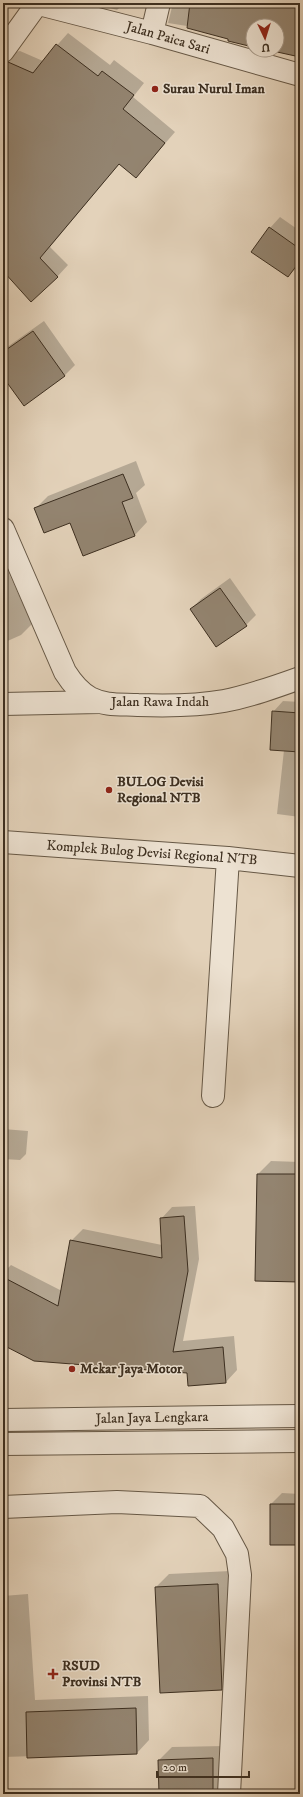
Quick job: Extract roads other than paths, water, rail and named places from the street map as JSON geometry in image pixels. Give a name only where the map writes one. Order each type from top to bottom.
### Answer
[{"type":"street","points":[[3,51],[36,3]]},
{"type":"street","name":"Jalan Paica Sari","points":[[36,3],[152,33],[300,75]]},
{"type":"street","points":[[152,33],[159,3]]},
{"type":"street","name":"Jalan Rawa Indah","points":[[3,529],[65,672],[75,687],[90,698],[99,702],[122,704],[192,705],[223,701],[253,694],[300,678]]},
{"type":"street","points":[[3,704],[99,702]]},
{"type":"street","name":"Komplek Bulog Devisi Regional NTB","points":[[3,842],[228,858],[300,866]]},
{"type":"street","points":[[213,1096],[228,858]]},
{"type":"street","name":"Jalan Jaya Lengkara","points":[[3,1420],[300,1416]]},
{"type":"street","name":"Jalan Jaya Lengkara","points":[[3,1444],[300,1441]]},
{"type":"street","points":[[3,1507],[118,1502],[200,1506],[223,1528],[237,1554],[240,1574],[229,1794]]},
{"type":"place","name":"Surau Nurul Iman","points":[[155,89]]},
{"type":"place","name":"BULOG Devisi Regional NTB","points":[[109,790]]},
{"type":"place","name":"Mekar Jaya Motor","points":[[72,1369]]},
{"type":"place","name":"RSUD Provinsi NTB","points":[[53,1674]]}]
